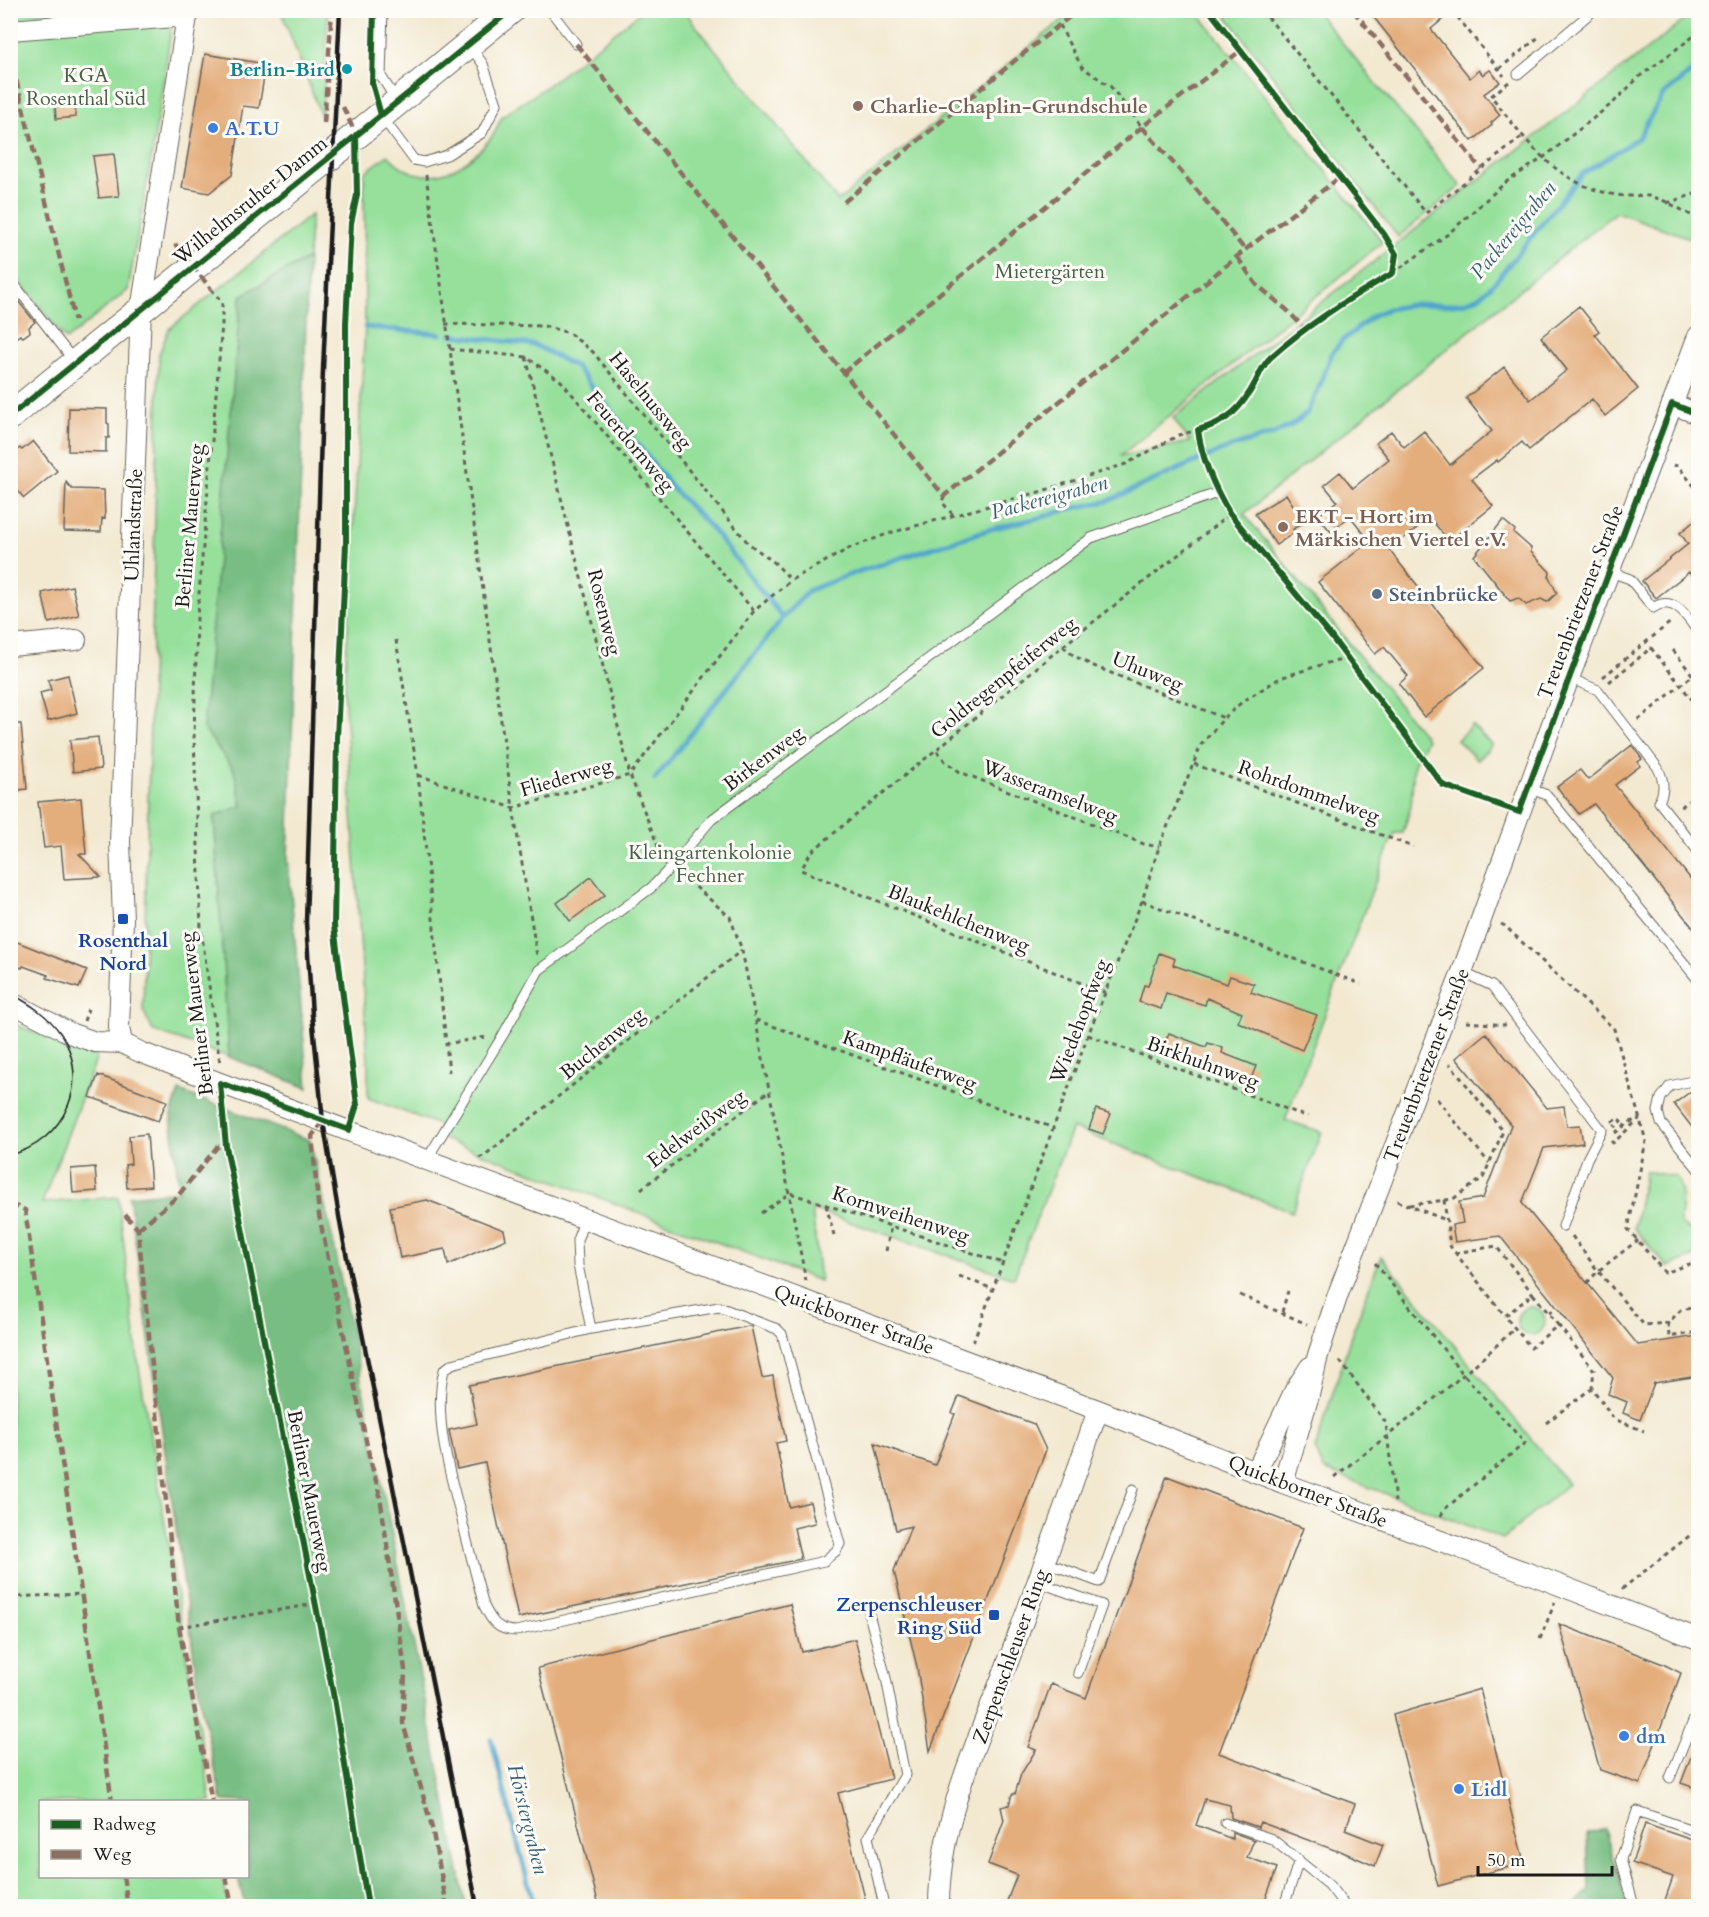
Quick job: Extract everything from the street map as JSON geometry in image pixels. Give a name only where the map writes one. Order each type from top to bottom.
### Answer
[{"type":"main road","name":"Wilhelmsruher Damm","points":[[10,416],[511,10]]},
{"type":"street","points":[[10,30],[188,13]]},
{"type":"street","name":"Uhlandstraße","points":[[122,1043],[119,1027],[123,919],[120,842],[141,310],[188,13]]},
{"type":"street","name":"Treuenbrietzener Straße","points":[[1283,1483],[1309,1395],[1318,1355],[1358,1241],[1462,972],[1528,788],[1698,336]]},
{"type":"street","points":[[1672,404],[1698,414]]},
{"type":"street","points":[[10,646],[76,640]]},
{"type":"street","name":"Quickborner Straße","points":[[10,1002],[72,1034],[95,1042],[122,1043],[220,1083],[1098,1410],[1283,1483],[1698,1639]]},
{"type":"street","name":"Treuenbrietzener Straße","points":[[1256,1472],[1295,1390],[1318,1355]]},
{"type":"street","name":"Zerpenschleuser Ring","points":[[939,1906],[943,1854],[952,1810],[1038,1582],[1098,1410]]},
{"type":"lane","points":[[383,10],[381,76],[389,109],[414,160],[424,162],[447,154],[482,133],[497,104],[483,64],[469,44]]},
{"type":"lane","points":[[550,10],[576,44]]},
{"type":"lane","points":[[1518,74],[1594,10]]},
{"type":"lane","points":[[10,279],[76,363]]},
{"type":"lane","name":"Birkenweg","points":[[427,1159],[503,1035],[539,970],[651,888],[711,820],[1091,538],[1217,493]]},
{"type":"lane","points":[[1611,572],[1630,579],[1653,608],[1666,604],[1675,606],[1683,612],[1698,632]]},
{"type":"lane","points":[[1569,678],[1594,688],[1658,768],[1664,781],[1659,802],[1698,851]]},
{"type":"lane","points":[[1528,788],[1547,795],[1698,980]]},
{"type":"lane","points":[[1462,972],[1492,986],[1602,1130],[1587,1159],[1563,1226]]},
{"type":"lane","points":[[1698,1077],[1696,1080],[1670,1086],[1661,1098],[1658,1111],[1661,1123],[1698,1168]]},
{"type":"lane","points":[[585,1219],[577,1240],[578,1265],[591,1329]]},
{"type":"lane","points":[[718,1307],[777,1329],[782,1334],[840,1544],[836,1551],[824,1561],[516,1631],[506,1631],[492,1622],[484,1606],[442,1430],[440,1383],[444,1370],[452,1364],[591,1329],[718,1307]]},
{"type":"lane","points":[[1045,1562],[1099,1582],[1133,1489]]},
{"type":"lane","points":[[1038,1582],[1102,1605],[1078,1673]]},
{"type":"lane","points":[[869,1614],[886,1678],[905,1775],[868,1837],[884,1906]]},
{"type":"lane","points":[[1670,1778],[1698,1709]]},
{"type":"lane","points":[[1634,1906],[1621,1859],[1637,1810],[1698,1832]]},
{"type":"lane","points":[[1225,1822],[1272,1839],[1329,1885],[1346,1906]]},
{"type":"lane","points":[[1284,1906],[1299,1860]]},
{"type":"path","points":[[1262,10],[1425,213],[1523,136]]},
{"type":"path","points":[[1452,10],[1509,82],[1491,96],[1543,158],[1563,175],[1589,188],[1627,196],[1648,196],[1698,219]]},
{"type":"path","points":[[1060,25],[1082,67],[1111,87],[1142,127]]},
{"type":"path","points":[[1499,69],[1544,32]]},
{"type":"path","points":[[1393,273],[1448,234],[1506,182],[1543,158],[1614,102],[1640,77],[1698,33]]},
{"type":"path","points":[[424,162],[513,808],[539,970]]},
{"type":"path","points":[[1667,203],[1698,192]]},
{"type":"path","points":[[1673,465],[1678,466],[1698,491]]},
{"type":"path","points":[[944,496],[942,502],[954,516]]},
{"type":"path","points":[[1594,688],[1683,612]]},
{"type":"path","points":[[396,640],[417,775],[448,1072]]},
{"type":"path","points":[[1594,688],[1650,648],[1698,707]]},
{"type":"path","points":[[1673,650],[1698,682]]},
{"type":"path","points":[[1627,728],[1698,671]]},
{"type":"path","points":[[1670,816],[1698,794]]},
{"type":"path","points":[[1693,798],[1698,804]]},
{"type":"path","points":[[1142,901],[1361,984]]},
{"type":"path","points":[[1501,924],[1614,1029],[1646,1141],[1628,1228],[1665,1273],[1698,1261]]},
{"type":"path","points":[[1466,1022],[1523,1027]]},
{"type":"path","points":[[445,1044],[503,1035]]},
{"type":"path","points":[[1409,1205],[1453,1199],[1483,1178],[1503,1131],[1450,1064]]},
{"type":"path","points":[[1437,1099],[1489,1163]]},
{"type":"path","points":[[1628,1122],[1640,1117]]},
{"type":"path","points":[[1626,1132],[1640,1117]]},
{"type":"path","points":[[761,1213],[790,1192]]},
{"type":"path","points":[[1444,1200],[1450,1246],[1531,1348],[1558,1325]]},
{"type":"path","points":[[1398,1201],[1446,1220]]},
{"type":"path","points":[[826,1205],[834,1235]]},
{"type":"path","points":[[886,1251],[891,1226]]},
{"type":"path","points":[[1563,1226],[1644,1325],[1668,1323],[1682,1310],[1698,1307]]},
{"type":"path","points":[[1587,1283],[1598,1271],[1638,1240]]},
{"type":"path","points":[[1455,1253],[1496,1246],[1594,1370],[1592,1388],[1614,1419],[1644,1431]]},
{"type":"path","points":[[1375,1263],[1463,1374],[1525,1443],[1446,1508],[1439,1518]]},
{"type":"path","points":[[959,1276],[993,1289]]},
{"type":"path","points":[[1282,1312],[1288,1291]]},
{"type":"path","points":[[1505,1316],[1533,1294]]},
{"type":"path","points":[[1240,1295],[1307,1324]]},
{"type":"path","points":[[1549,1313],[1556,1307]]},
{"type":"path","points":[[1668,1323],[1669,1336],[1698,1332]]},
{"type":"path","points":[[1334,1477],[1490,1353],[1515,1328]]},
{"type":"path","points":[[1340,1361],[1386,1423],[1395,1502]]},
{"type":"path","points":[[1546,1423],[1592,1388]]},
{"type":"path","points":[[1622,1590],[1698,1529]]},
{"type":"path","points":[[1540,1639],[1562,1587]]},
{"type":"path","points":[[10,1598],[82,1594]]},
{"type":"path","points":[[179,1627],[315,1604]]},
{"type":"green space","name":"KGA Rosenthal Süd","points":[[11,11],[174,11],[128,290],[66,340],[11,271]]},
{"type":"green space","points":[[281,11],[328,11],[322,118]]},
{"type":"green space","name":"Kleingartenkolonie Fechner","points":[[642,11],[684,11],[838,201],[1074,11],[1196,11],[1383,242],[1120,456],[1190,442],[1173,418],[1698,11],[1698,241],[1616,212],[1244,514],[1427,739],[1414,764],[1411,806],[1403,833],[1395,833],[1390,843],[1285,1120],[1322,1132],[1292,1212],[1072,1128],[1014,1278],[812,1209],[820,1281],[438,1137],[439,1125],[368,1098],[368,1060],[344,691],[365,327],[364,173],[388,155],[408,171],[424,175],[440,174],[462,164],[486,144],[503,116],[533,96]]},
{"type":"green space","points":[[1222,11],[1316,11],[1461,186],[1398,237]]},
{"type":"green space","points":[[311,215],[308,258],[241,296],[204,728],[234,770],[242,806],[214,816],[229,1057],[153,1031],[143,1010],[159,354],[169,329]]},
{"type":"green space","points":[[308,258],[288,859],[308,1088],[229,1057],[214,816],[242,806],[234,770],[203,728],[241,296]]},
{"type":"green space","points":[[1472,725],[1492,745],[1477,760],[1457,740]]},
{"type":"green space","points":[[11,1023],[97,1057],[42,1203],[118,1197],[139,1368],[211,1800],[39,1800],[39,1878],[223,1878],[228,1906],[11,1906]]},
{"type":"green space","points":[[179,1091],[310,1140],[335,1250],[466,1906],[245,1906],[238,1878],[249,1878],[249,1800],[222,1800],[201,1706],[129,1196],[179,1191],[171,1115]]},
{"type":"green space","points":[[1645,1171],[1676,1177],[1682,1203],[1680,1221],[1682,1225],[1698,1233],[1698,1256],[1667,1267],[1634,1228]]},
{"type":"green space","points":[[1381,1256],[1568,1484],[1503,1539],[1324,1470],[1315,1449],[1350,1339]]},
{"type":"green space","points":[[1531,1307],[1541,1311],[1545,1321],[1541,1331],[1531,1335],[1521,1331],[1517,1321],[1521,1311]]},
{"type":"green space","points":[[1605,1829],[1627,1906],[1573,1906],[1589,1890],[1587,1834]]},
{"type":"building","points":[[1368,10],[1454,10],[1431,29],[1470,78],[1479,70],[1483,75],[1490,70],[1500,82],[1484,94],[1500,115],[1491,123],[1492,125],[1472,141]]},
{"type":"building","points":[[205,54],[266,64],[259,108],[243,106],[232,175],[209,193],[182,188]]},
{"type":"building","points":[[75,104],[76,117],[56,119],[55,105]]},
{"type":"building","points":[[114,154],[119,196],[99,198],[93,156]]},
{"type":"building","points":[[15,297],[35,322],[29,327],[30,332],[10,342],[10,301]]},
{"type":"building","points":[[1579,306],[1599,331],[1595,334],[1638,389],[1605,416],[1592,399],[1529,450],[1522,442],[1498,462],[1497,460],[1472,479],[1493,506],[1449,541],[1430,518],[1389,550],[1484,668],[1424,717],[1399,684],[1408,676],[1384,647],[1375,654],[1318,582],[1370,541],[1350,516],[1331,532],[1318,516],[1337,501],[1324,485],[1340,472],[1353,488],[1389,459],[1376,443],[1391,431],[1404,447],[1424,431],[1450,465],[1492,431],[1466,398],[1504,367],[1530,400],[1567,370],[1541,337]]},
{"type":"building","points":[[69,408],[107,409],[109,438],[106,438],[106,452],[68,451]]},
{"type":"building","points":[[33,441],[57,471],[24,498],[10,482],[10,456]]},
{"type":"building","points":[[66,482],[72,489],[104,490],[105,519],[102,518],[101,532],[64,531]]},
{"type":"building","points":[[1286,494],[1304,522],[1293,529],[1295,532],[1276,545],[1255,514]]},
{"type":"building","points":[[1698,518],[1698,584],[1689,572],[1656,598],[1642,581],[1688,544],[1680,533]]},
{"type":"building","points":[[1503,520],[1515,530],[1514,533],[1531,548],[1531,552],[1550,572],[1549,577],[1557,593],[1547,602],[1541,599],[1526,605],[1518,598],[1510,601],[1474,556]]},
{"type":"building","points":[[72,586],[79,615],[49,623],[42,593]]},
{"type":"building","points":[[68,675],[77,713],[48,721],[40,693],[51,690],[48,680]]},
{"type":"building","points":[[10,724],[21,724],[27,789],[10,791]]},
{"type":"building","points":[[98,737],[101,769],[73,772],[70,740]]},
{"type":"building","points":[[1632,745],[1642,759],[1638,762],[1640,766],[1615,785],[1698,888],[1698,934],[1594,804],[1579,814],[1557,787],[1580,770],[1588,780]]},
{"type":"building","points":[[81,798],[86,854],[79,854],[101,877],[64,879],[61,846],[44,848],[38,802]]},
{"type":"building","points":[[591,877],[605,895],[570,921],[557,903]]},
{"type":"building","points":[[10,939],[87,970],[79,988],[47,978],[48,975],[23,966],[22,968],[10,964]]},
{"type":"building","points":[[1159,953],[1175,959],[1173,965],[1227,984],[1230,976],[1254,984],[1251,992],[1317,1015],[1302,1050],[1238,1022],[1242,1013],[1207,998],[1205,1005],[1166,993],[1161,1009],[1139,1002],[1144,985],[1148,986]]},
{"type":"building","points":[[1169,1033],[1206,1047],[1208,1043],[1223,1048],[1222,1053],[1256,1066],[1251,1079],[1163,1047]]},
{"type":"building","points":[[1486,1033],[1547,1108],[1564,1106],[1567,1126],[1580,1125],[1583,1143],[1544,1148],[1522,1203],[1638,1345],[1698,1336],[1698,1376],[1654,1383],[1640,1420],[1623,1413],[1627,1402],[1608,1394],[1613,1378],[1500,1236],[1455,1242],[1452,1225],[1463,1223],[1459,1202],[1483,1198],[1511,1125],[1456,1058]]},
{"type":"building","points":[[98,1075],[167,1101],[158,1121],[90,1097]]},
{"type":"building","points":[[1698,1086],[1698,1135],[1674,1104]]},
{"type":"building","points":[[1096,1109],[1111,1114],[1103,1134],[1089,1129]]},
{"type":"building","points":[[147,1134],[151,1186],[127,1188],[125,1165],[131,1164],[129,1136]]},
{"type":"building","points":[[95,1167],[97,1191],[73,1193],[71,1169]]},
{"type":"building","points":[[427,1200],[504,1230],[506,1239],[448,1265],[445,1249],[400,1258],[390,1207]]},
{"type":"building","points":[[751,1326],[762,1378],[773,1376],[786,1441],[776,1443],[789,1507],[810,1502],[815,1523],[794,1528],[801,1559],[518,1618],[485,1463],[457,1469],[449,1430],[477,1424],[469,1385]]},
{"type":"building","points":[[959,1396],[1034,1424],[1046,1450],[930,1751],[917,1667],[894,1571],[911,1526],[896,1530],[875,1443],[935,1465],[955,1414],[952,1413]]},
{"type":"building","points":[[1167,1476],[1303,1528],[1219,1753],[1355,1804],[1345,1830],[1383,1845],[1375,1866],[1260,1822],[1258,1827],[1231,1818],[1230,1805],[1205,1799],[1196,1825],[1232,1839],[1232,1832],[1254,1840],[1247,1857],[1277,1868],[1263,1906],[1005,1906],[1017,1875],[988,1864],[1004,1820],[1001,1807],[1009,1805],[1021,1774],[1036,1750],[1028,1747],[1051,1684],[1086,1698]]},
{"type":"building","points":[[790,1604],[802,1652],[855,1639],[891,1779],[838,1793],[867,1906],[599,1906],[538,1668]]},
{"type":"building","name":"dm","points":[[1559,1624],[1681,1673],[1640,1784],[1600,1770]]},
{"type":"building","name":"Lidl","points":[[1480,1689],[1524,1863],[1438,1886],[1393,1715]]},
{"type":"building","points":[[1698,1741],[1698,1789],[1681,1783]]},
{"type":"building","points":[[1645,1824],[1698,1842],[1698,1906],[1663,1906],[1673,1877],[1632,1863]]},
{"type":"waterway","name":"Packereigraben","points":[[655,779],[783,618],[809,590],[860,571],[991,529],[1108,501],[1199,460],[1231,447],[1274,434],[1292,425],[1307,413],[1332,353],[1342,341],[1374,315],[1388,309],[1416,304],[1463,303],[1479,297],[1495,282],[1582,174],[1638,138],[1663,95],[1698,67]]},
{"type":"waterway","points":[[365,327],[440,334]]},
{"type":"waterway","points":[[452,335],[535,345],[576,367],[673,489],[711,528],[783,618]]},
{"type":"waterway","name":"Hörstergraben","points":[[491,1739],[534,1906]]},
{"type":"tram line","points":[[10,993],[38,1010],[56,1027],[70,1052],[74,1071],[73,1090],[58,1123],[45,1137],[29,1148],[10,1155]]},
{"type":"railway","points":[[340,10],[323,369],[306,923],[312,1015],[323,1121],[341,1228],[477,1906]]},
{"type":"marked path","points":[[324,123],[332,10]]},
{"type":"marked path","points":[[844,202],[1078,10]]},
{"type":"marked path","points":[[1353,10],[1481,169]]},
{"type":"marked path","points":[[576,44],[944,496],[1245,250],[1340,177]]},
{"type":"marked path","points":[[843,373],[1142,127],[1240,51]]},
{"type":"marked path","points":[[10,54],[75,321]]},
{"type":"marked path","points":[[343,107],[356,135],[356,140]]},
{"type":"marked path","points":[[1142,127],[1245,250]]},
{"type":"marked path","points":[[175,244],[211,289]]},
{"type":"marked path","points":[[1237,257],[1256,284],[1304,328]]},
{"type":"marked path","points":[[323,1121],[312,1136],[319,1215],[369,1455],[380,1496],[405,1670],[403,1723],[432,1828],[447,1906]]},
{"type":"marked path","points":[[138,1229],[177,1197],[217,1147],[226,1146]]},
{"type":"marked path","points":[[10,1204],[25,1210],[112,1800]]},
{"type":"marked path","points":[[125,1215],[138,1229],[179,1627],[212,1800]]},
{"type":"marked path","points":[[123,1878],[128,1906]]},
{"type":"marked path","points":[[226,1878],[232,1906]]},
{"type":"cycle path","points":[[374,10],[372,83],[381,115]]},
{"type":"cycle path","points":[[10,416],[511,10]]},
{"type":"cycle path","points":[[1209,10],[1384,234],[1396,254],[1393,273],[1299,333],[1266,362],[1251,391],[1233,413],[1218,423],[1198,430],[1206,463],[1230,514],[1330,635],[1443,785],[1519,812],[1672,404],[1698,414]]},
{"type":"cycle path","name":"Berliner Mauerweg","points":[[356,135],[357,195],[351,223],[346,324],[346,543],[337,738],[334,926],[357,1105],[349,1130],[220,1083],[226,1146],[334,1698],[368,1906]]},
{"type":"place","name":"Berlin-Bird","points":[[347,69]]},
{"type":"place","name":"Charlie-Chaplin-Grundschule","points":[[858,106]]},
{"type":"place","name":"A.T.U","points":[[213,128]]},
{"type":"place","name":"EKT - Hort im Märkischen Viertel e.V.","points":[[1283,527]]},
{"type":"place","name":"Steinbrücke","points":[[1377,594]]},
{"type":"place","name":"Rosenthal Nord","points":[[123,919]]},
{"type":"place","name":"Zerpenschleuser Ring Süd","points":[[994,1615]]},
{"type":"place","name":"dm","points":[[1624,1736]]},
{"type":"place","name":"Lidl","points":[[1459,1789]]},
{"type":"park label","name":"Mietergärten","points":[[1050,271]]}]
